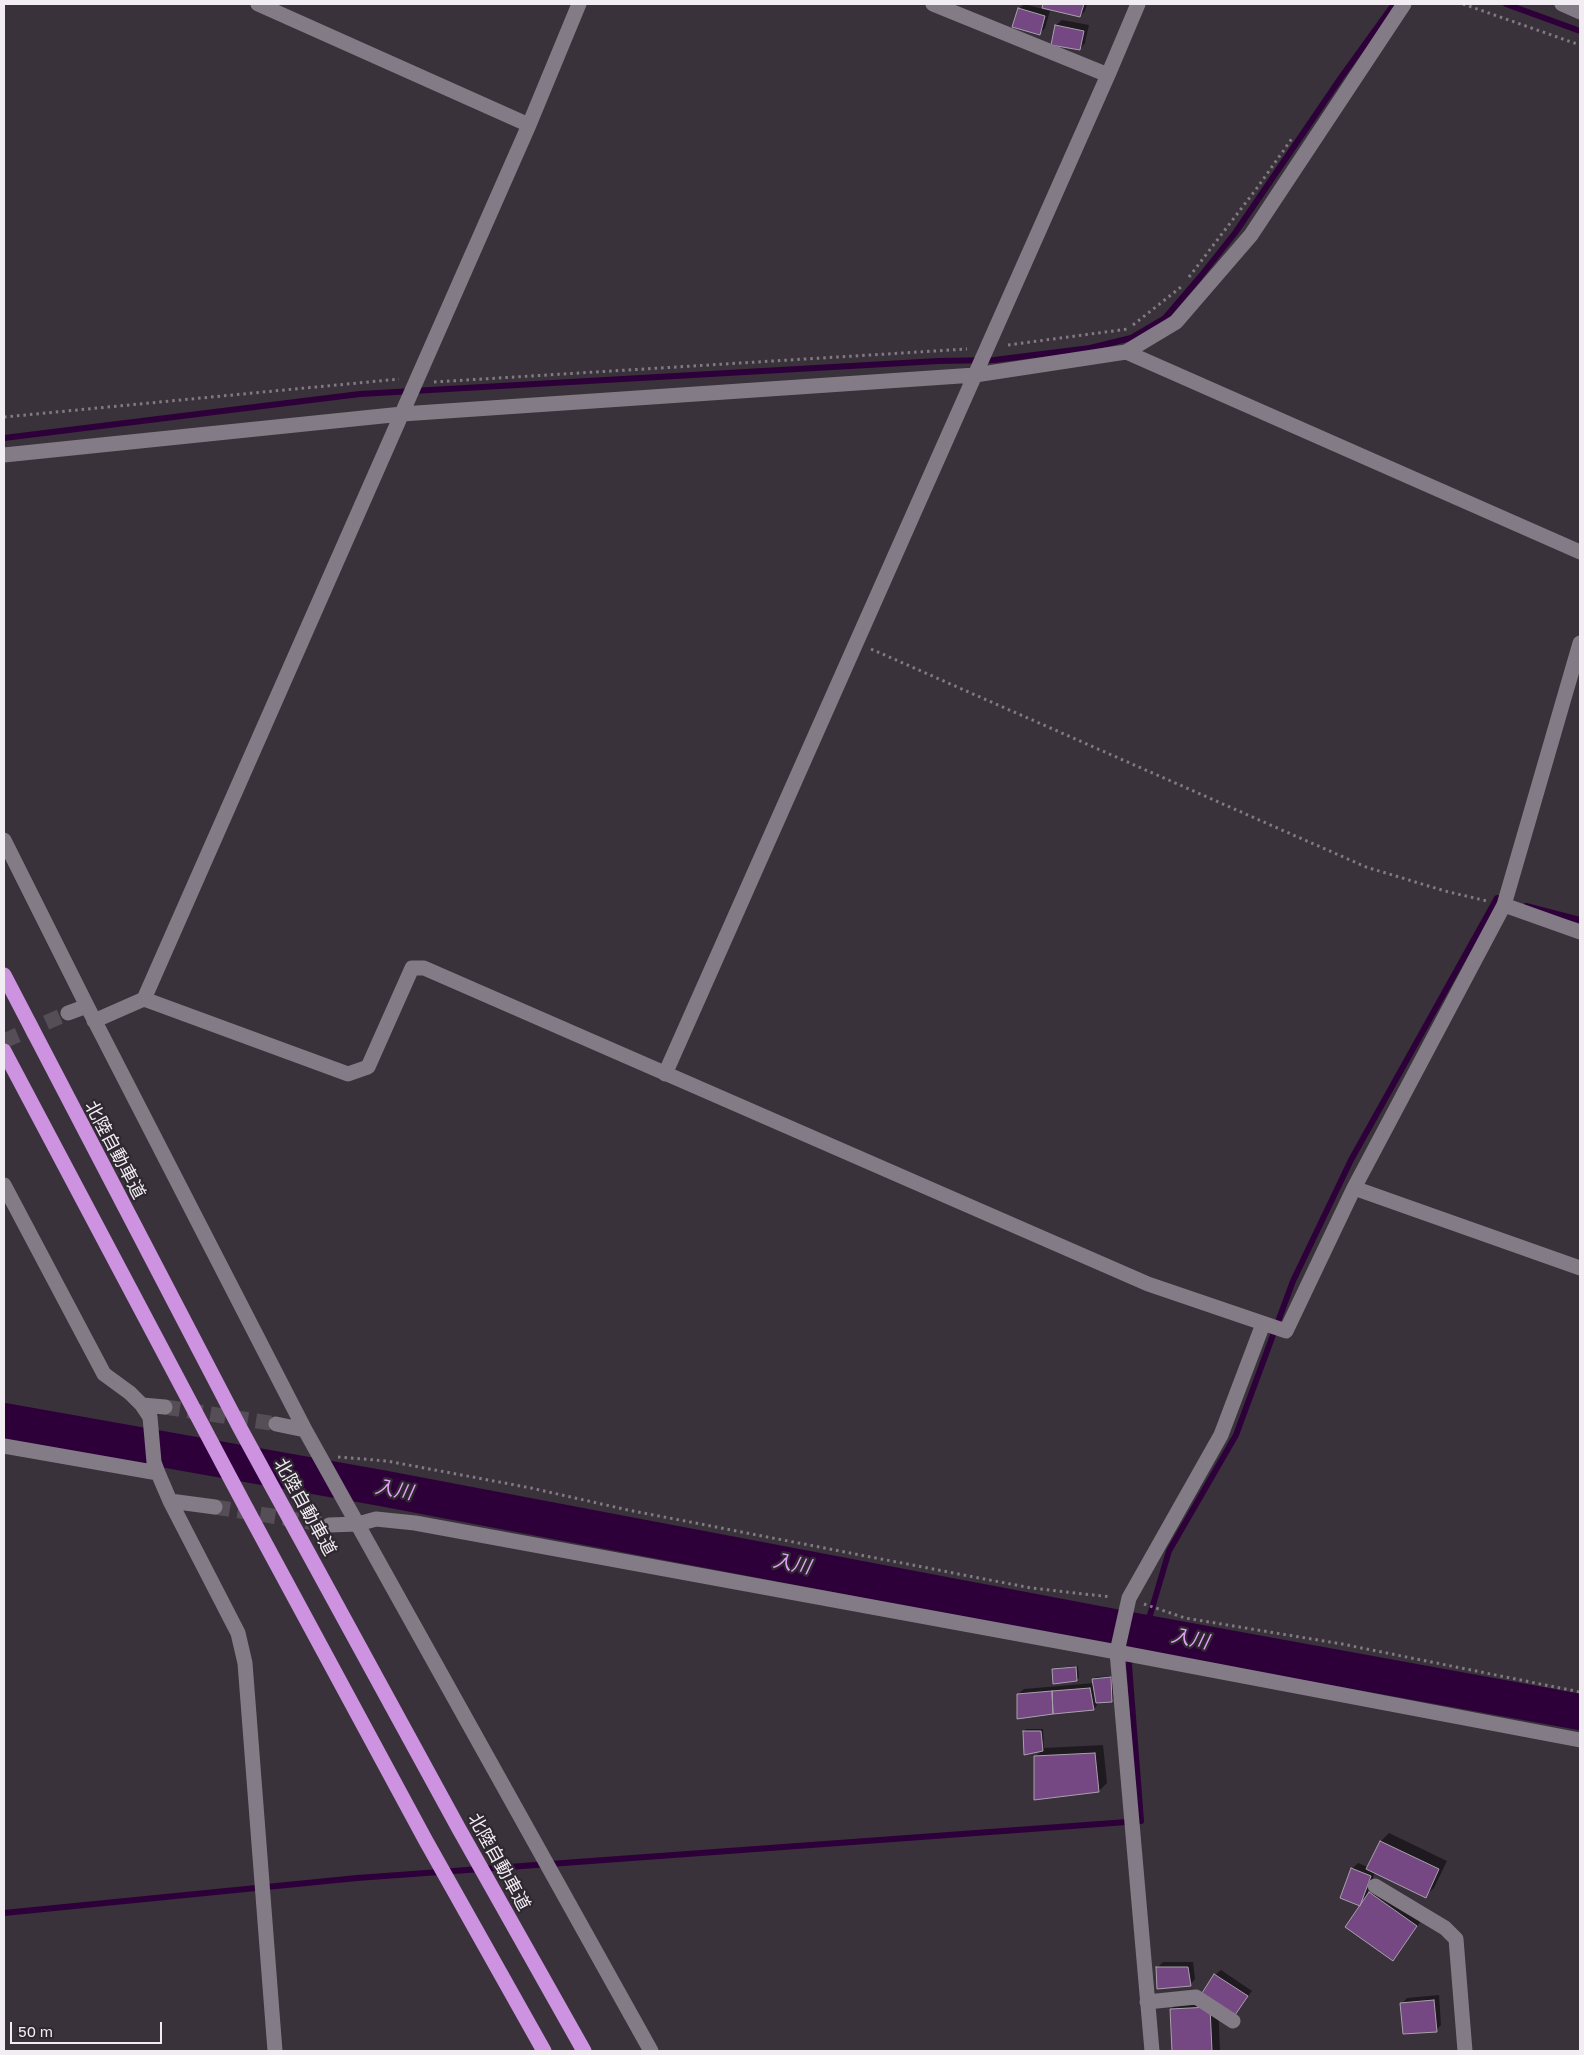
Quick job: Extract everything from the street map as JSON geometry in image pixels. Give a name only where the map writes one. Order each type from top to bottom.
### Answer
[{"type":"highway","name":"北陸自動車道","points":[[4,975],[240,1428],[458,1829],[584,2051]]},
{"type":"highway","points":[[4,1050],[202,1427],[431,1849],[544,2051]]},
{"type":"street","points":[[258,4],[529,125]]},
{"type":"street","points":[[94,1021],[144,999],[529,125],[579,4]]},
{"type":"street","points":[[933,4],[1108,75]]},
{"type":"street","points":[[665,1074],[1138,4]]},
{"type":"street","points":[[4,455],[402,414],[975,375],[1126,352],[1176,322],[1251,235],[1404,4]]},
{"type":"street","points":[[1562,4],[1580,12]]},
{"type":"street","points":[[1126,352],[1580,552]]},
{"type":"street","points":[[144,999],[348,1074],[368,1067],[412,968],[424,968],[1148,1284],[1286,1331],[1354,1188],[1504,905],[1580,643]]},
{"type":"street","points":[[4,840],[86,1006],[305,1430],[651,2051]]},
{"type":"street","points":[[1504,905],[1580,932]]},
{"type":"street","points":[[68,1014],[86,1006]]},
{"type":"street","points":[[4,1184],[104,1374],[142,1405],[150,1417],[154,1462],[158,1473],[170,1501],[238,1633],[244,1663],[275,2051]]},
{"type":"street","points":[[1354,1188],[1580,1268]]},
{"type":"street","points":[[1152,2051],[1117,1652],[1128,1603],[1221,1435],[1263,1324]]},
{"type":"street","points":[[142,1405],[165,1407]]},
{"type":"street","points":[[276,1424],[305,1430]]},
{"type":"street","points":[[4,1446],[158,1473]]},
{"type":"street","points":[[170,1501],[215,1506]]},
{"type":"street","points":[[329,1525],[358,1524],[376,1520],[415,1523],[1117,1652],[1580,1740]]},
{"type":"street","points":[[1374,1886],[1445,1928],[1456,1939],[1465,2051]]},
{"type":"street","points":[[1147,2002],[1196,1997],[1233,2021]]},
{"type":"path","points":[[1463,4],[1580,45]]},
{"type":"path","points":[[1188,278],[1257,188],[1296,132]]},
{"type":"path","points":[[4,417],[418,377],[433,382],[986,348],[1128,330],[1182,286]]},
{"type":"path","points":[[856,642],[1366,867],[1445,891],[1504,905]]},
{"type":"path","points":[[320,1455],[387,1461],[521,1486],[628,1510],[1031,1588],[1128,1603],[1185,1618],[1370,1650],[1580,1692]]},
{"type":"building","points":[[1043,4],[1084,4],[1080,17],[1042,8]]},
{"type":"building","points":[[1018,8],[1045,16],[1040,35],[1012,27]]},
{"type":"building","points":[[1055,25],[1084,31],[1080,50],[1051,45]]},
{"type":"building","points":[[1076,1667],[1077,1681],[1053,1684],[1052,1669]]},
{"type":"building","points":[[1111,1677],[1112,1702],[1096,1703],[1092,1679]]},
{"type":"building","points":[[1090,1688],[1094,1710],[1053,1714],[1052,1691]]},
{"type":"building","points":[[1052,1691],[1053,1714],[1017,1719],[1017,1694]]},
{"type":"building","points":[[1023,1731],[1041,1731],[1043,1751],[1024,1755]]},
{"type":"building","points":[[1095,1753],[1099,1792],[1034,1800],[1034,1756]]},
{"type":"building","points":[[1380,1841],[1439,1869],[1426,1898],[1366,1869]]},
{"type":"building","points":[[1351,1868],[1371,1876],[1360,1906],[1340,1898]]},
{"type":"building","points":[[1369,1892],[1417,1926],[1393,1961],[1345,1927]]},
{"type":"building","points":[[1156,1967],[1188,1967],[1191,1986],[1157,1989]]},
{"type":"building","points":[[1214,1974],[1248,1996],[1235,2015],[1202,1993]]},
{"type":"building","points":[[1434,2000],[1437,2032],[1403,2034],[1400,2003]]},
{"type":"building","points":[[1210,2007],[1212,2051],[1172,2051],[1170,2009]]},
{"type":"waterway","points":[[4,438],[360,394],[938,361],[994,360],[1090,348],[1131,338],[1165,318],[1235,233],[1342,76],[1394,4]]},
{"type":"waterway","points":[[1506,4],[1580,31]]},
{"type":"waterway","points":[[1145,1632],[1169,1551],[1236,1435],[1293,1281],[1351,1160],[1497,898],[1507,900]]},
{"type":"waterway","points":[[1526,906],[1580,920]]},
{"type":"waterway","name":"入川","points":[[4,1421],[381,1488],[1135,1631],[1580,1712]]},
{"type":"waterway","points":[[4,1913],[357,1878],[1141,1821],[1129,1665],[1135,1631]]},
{"type":"tunnel","points":[[4,1041],[68,1013]]},
{"type":"tunnel","points":[[165,1407],[276,1424]]},
{"type":"tunnel","points":[[215,1507],[329,1525]]}]
